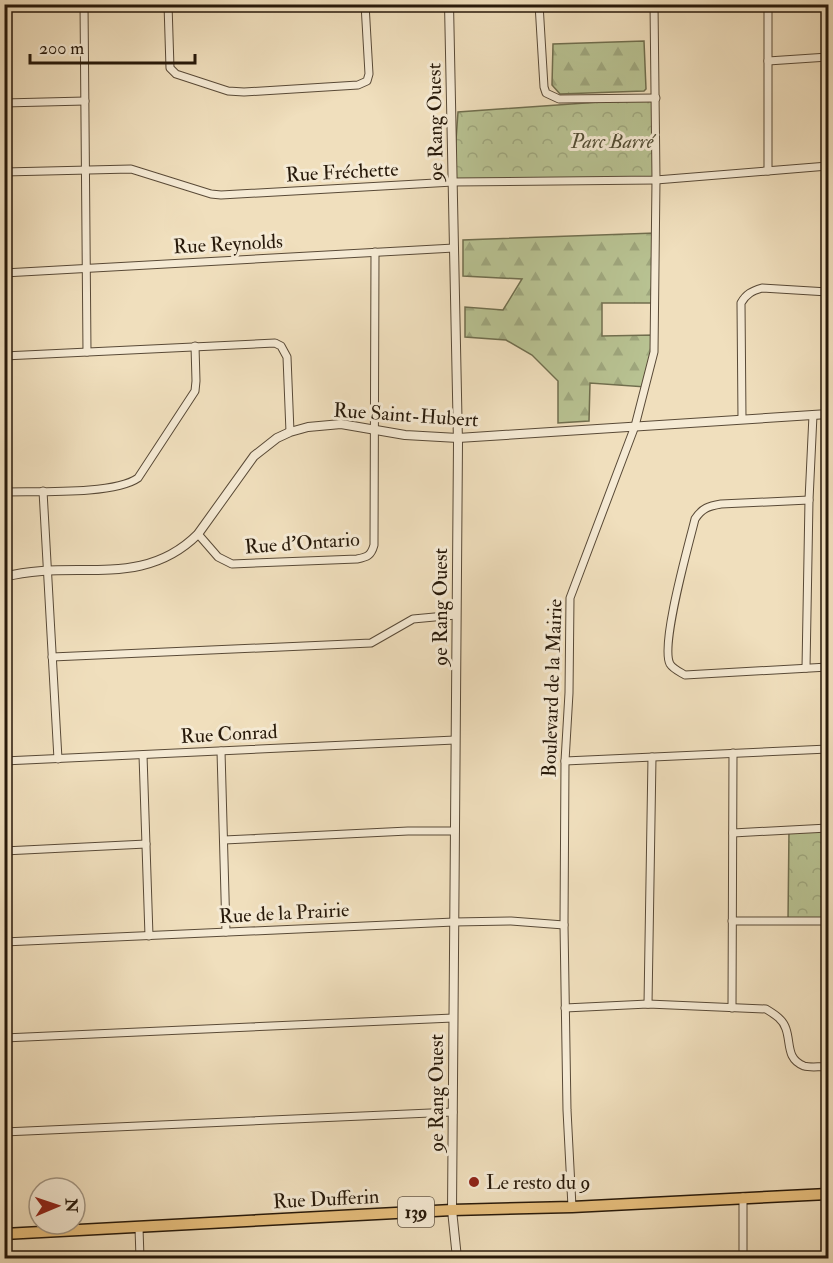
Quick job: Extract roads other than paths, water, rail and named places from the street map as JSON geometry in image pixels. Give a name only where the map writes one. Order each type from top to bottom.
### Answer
[{"type":"main road","name":"Rue Dufferin","points":[[4,1234],[452,1210],[572,1207],[828,1194]]},
{"type":"street","points":[[84,4],[87,352]]},
{"type":"street","points":[[168,4],[170,68],[176,74],[228,91],[244,92],[358,85],[367,81],[369,74],[365,4]]},
{"type":"street","name":"9e Rang Ouest","points":[[449,4],[458,438],[452,1210],[457,1258]]},
{"type":"street","points":[[539,4],[546,93],[559,99],[656,98]]},
{"type":"street","name":"Boulevard de la Mairie","points":[[572,1207],[564,925],[565,761],[569,693],[570,598],[635,426],[654,352],[656,98],[654,4]]},
{"type":"street","points":[[768,4],[768,171]]},
{"type":"street","points":[[768,61],[828,57]]},
{"type":"street","points":[[4,103],[85,101]]},
{"type":"street","name":"Rue Fréchette","points":[[4,172],[130,169],[221,195],[453,182],[656,180],[828,166]]},
{"type":"street","name":"Rue Reynolds","points":[[4,273],[454,248]]},
{"type":"street","name":"Rue d'Ontario","points":[[198,534],[218,557],[232,564],[357,559],[369,556],[374,545],[375,252]]},
{"type":"street","points":[[742,419],[741,303],[745,296],[762,288],[828,292]]},
{"type":"street","points":[[4,356],[274,343],[281,346],[287,357],[290,432]]},
{"type":"street","points":[[4,492],[112,488],[138,478],[195,391],[195,346]]},
{"type":"street","name":"Rue Saint-Hubert","points":[[4,577],[46,571],[129,569],[148,566],[168,557],[187,545],[198,534],[254,456],[277,438],[308,427],[341,424],[405,435],[458,438],[828,414]]},
{"type":"street","points":[[806,668],[813,415]]},
{"type":"street","points":[[43,491],[57,759]]},
{"type":"street","points":[[809,500],[714,505],[708,506],[699,513],[695,519],[683,569],[667,653],[673,668],[685,675],[828,667]]},
{"type":"street","points":[[52,657],[371,643],[413,619],[456,615]]},
{"type":"street","name":"Rue Conrad","points":[[4,761],[455,740]]},
{"type":"street","points":[[565,761],[828,749]]},
{"type":"street","points":[[221,751],[226,932]]},
{"type":"street","points":[[732,1008],[733,753]]},
{"type":"street","points":[[143,754],[149,936]]},
{"type":"street","points":[[648,1004],[652,757]]},
{"type":"street","points":[[733,833],[828,828]]},
{"type":"street","points":[[224,840],[408,831],[455,831]]},
{"type":"street","points":[[4,851],[146,844]]},
{"type":"street","name":"Rue de la Prairie","points":[[4,942],[454,922],[511,921],[564,925]]},
{"type":"street","points":[[732,921],[828,921]]},
{"type":"street","points":[[565,1008],[648,1004],[766,1010],[777,1015],[786,1028],[790,1053],[794,1059],[805,1066],[828,1066]]},
{"type":"street","points":[[4,1038],[453,1018]]},
{"type":"street","points":[[4,1132],[453,1112]]},
{"type":"street","points":[[743,1197],[743,1258]]},
{"type":"street","points":[[139,1228],[140,1258]]},
{"type":"waterway","points":[[9,1248],[10,1258]]},
{"type":"place","name":"Le resto du 9","points":[[474,1182]]},
{"type":"park label","name":"Parc Barré","points":[[612,141]]}]
